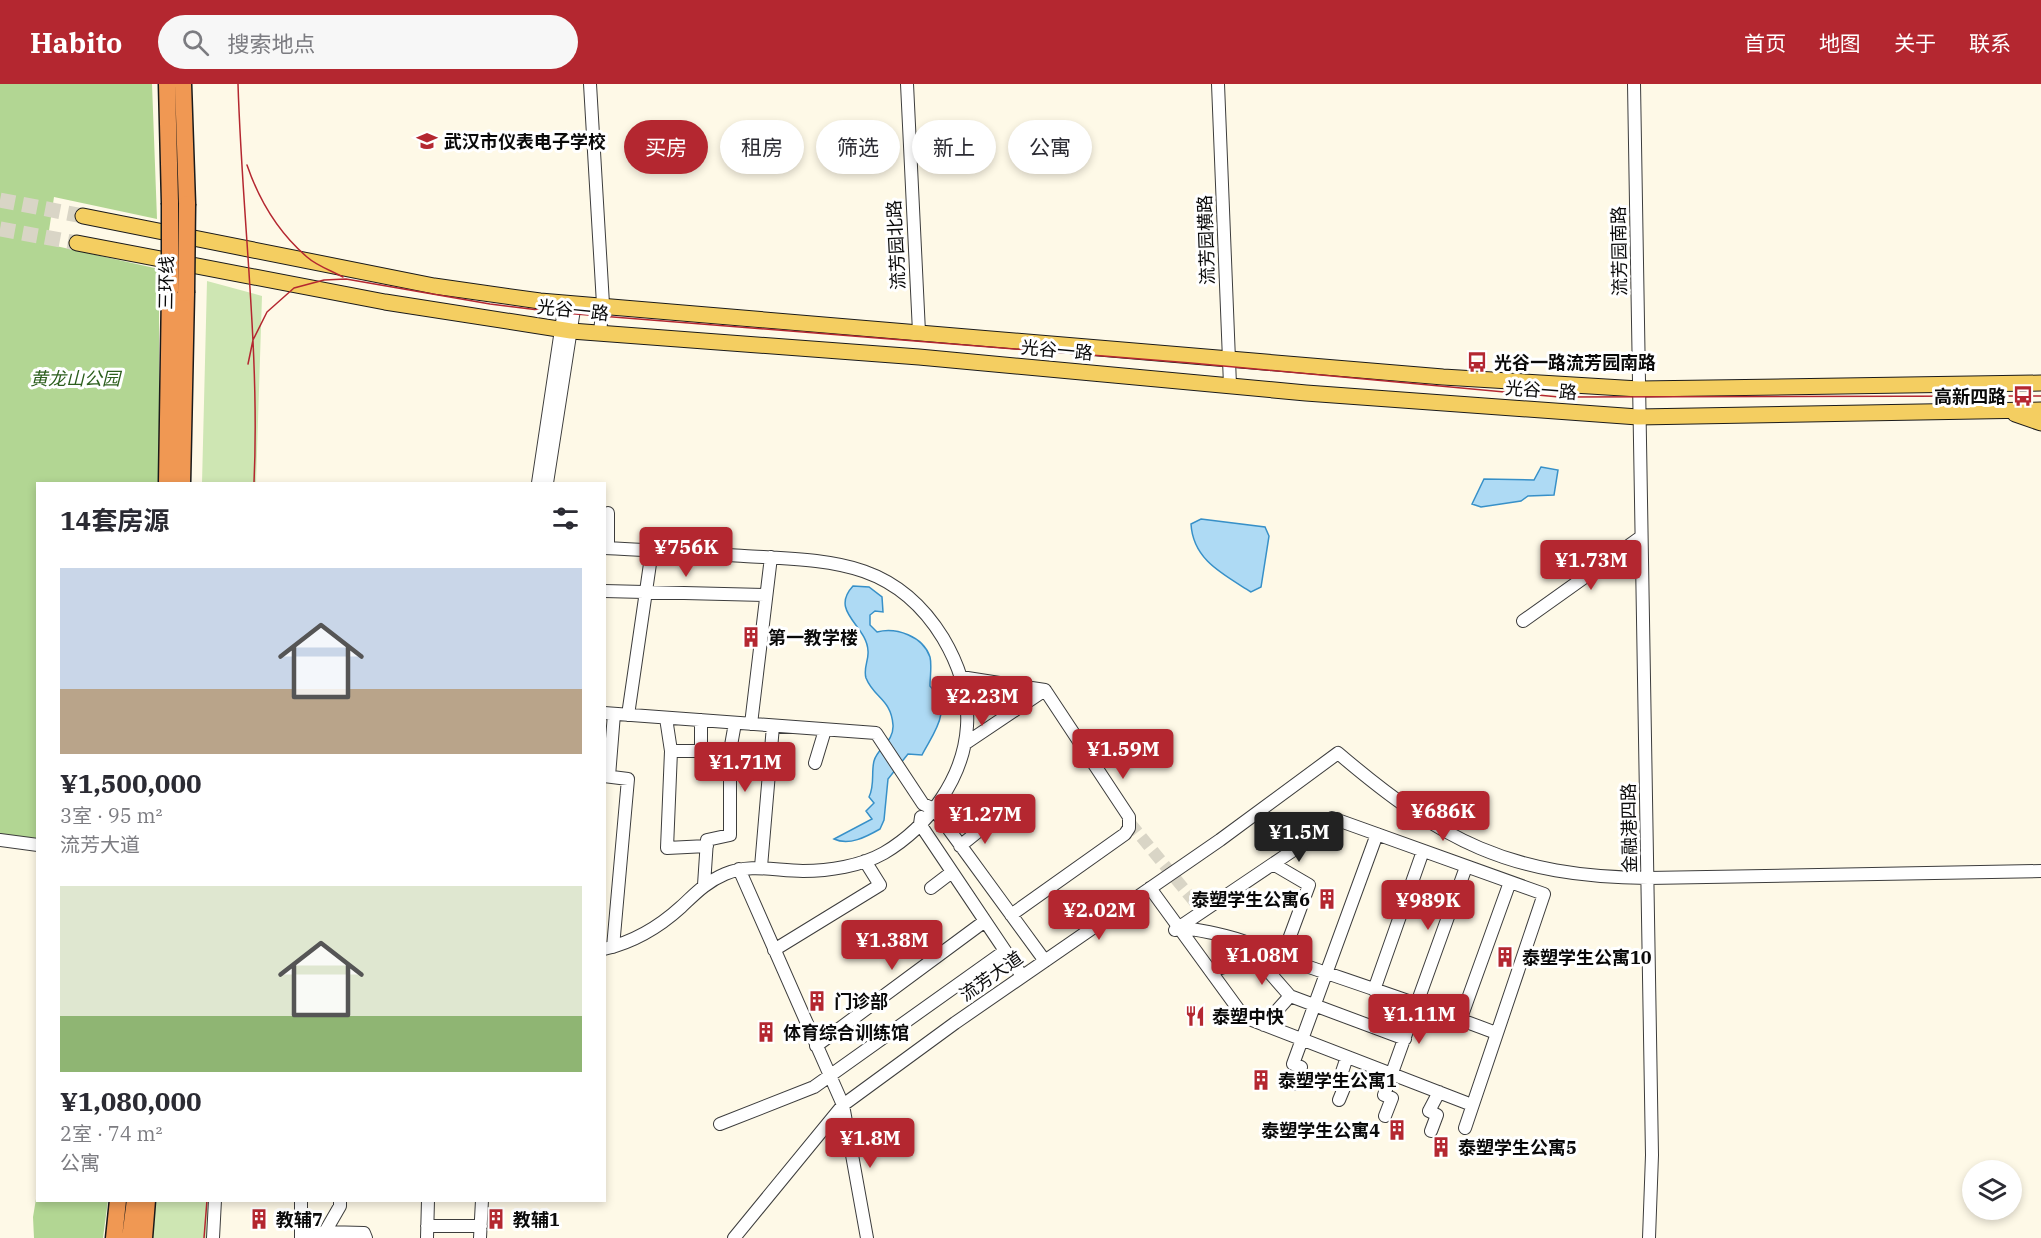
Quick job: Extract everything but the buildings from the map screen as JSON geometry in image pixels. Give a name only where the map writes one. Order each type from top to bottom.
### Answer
[{"type":"highway","name":"三环线","points":[[167,84],[178,204]]},
{"type":"highway","name":"三环线","points":[[182,482],[178,204],[183,84]]},
{"type":"highway","name":"三环线","points":[[166,482],[178,292]]},
{"type":"highway","points":[[114,1238],[118,1202]]},
{"type":"highway","points":[[130,1238],[135,1202]]},
{"type":"highway","points":[[144,1238],[147,1202]]},
{"type":"main road","name":"光谷一路","points":[[83,216],[434,286],[570,303],[603,304],[1443,378],[1639,389],[2037,382]]},
{"type":"main road","name":"光谷一路","points":[[77,243],[385,302],[566,330],[919,357],[1230,386],[1638,417],[2041,410]]},
{"type":"main road","points":[[2004,410],[2041,423]]},
{"type":"street","points":[[590,84],[603,304],[600,332]]},
{"type":"street","name":"流芳园北路","points":[[907,84],[919,332]]},
{"type":"street","name":"流芳园横路","points":[[1218,84],[1230,386]]},
{"type":"street","name":"流芳园南路","points":[[1634,84],[1638,417]]},
{"type":"street","points":[[547,482],[570,303]]},
{"type":"street","points":[[538,482],[566,330]]},
{"type":"street","name":"金融港四路","points":[[1638,417],[1652,1155],[1649,1238]]},
{"type":"street","points":[[608,513],[606,548],[821,560],[853,566],[898,588],[932,622],[948,647],[961,677],[968,716],[966,743],[953,780],[928,806],[920,824],[894,846],[865,861],[807,871],[761,867],[739,869],[704,885],[659,926],[609,948],[611,899],[628,779],[607,776],[609,714],[876,733],[928,806],[1045,961]]},
{"type":"street","points":[[1523,621],[1641,537]]},
{"type":"street","points":[[628,715],[652,550]]},
{"type":"street","points":[[751,724],[771,557]]},
{"type":"street","points":[[606,591],[766,595]]},
{"type":"street","points":[[961,677],[1045,690]]},
{"type":"street","points":[[966,743],[1045,690]]},
{"type":"street","points":[[1011,915],[1125,834],[1129,828],[1129,817],[1076,747],[1045,690]]},
{"type":"street","points":[[666,718],[671,751],[667,848],[707,846]]},
{"type":"street","points":[[701,720],[701,751]]},
{"type":"street","points":[[704,885],[707,840],[730,835],[730,751],[735,723]]},
{"type":"street","points":[[761,867],[772,726]]},
{"type":"street","points":[[815,764],[825,730]]},
{"type":"street","points":[[671,751],[730,751]]},
{"type":"street","name":"流芳大道","points":[[734,1238],[843,1105],[1338,753],[1419,818],[1470,845],[1543,869],[1602,878],[1648,878]]},
{"type":"street","points":[[1177,928],[1273,864],[1317,832],[1332,818],[1544,894],[1465,1128]]},
{"type":"street","points":[[960,846],[991,821]]},
{"type":"street","points":[[920,824],[1022,976]]},
{"type":"street","points":[[1294,1084],[1301,1067],[1293,1064],[1377,834]]},
{"type":"street","points":[[0,840],[36,845]]},
{"type":"street","points":[[1374,990],[1423,851]]},
{"type":"street","points":[[774,950],[880,885],[865,861]]},
{"type":"street","points":[[1273,864],[1309,885],[1282,958]]},
{"type":"street","points":[[1385,1116],[1392,1098],[1384,1095],[1467,867]]},
{"type":"street","points":[[739,869],[843,1105],[867,1238]]},
{"type":"street","points":[[1648,878],[2041,871]]},
{"type":"street","points":[[931,888],[952,872]]},
{"type":"street","points":[[1461,1018],[1510,882]]},
{"type":"street","points":[[1150,888],[1244,1017],[1472,1104]]},
{"type":"street","points":[[816,1046],[985,921]]},
{"type":"street","points":[[1177,928],[1238,940],[1418,1006],[1461,1018],[1496,1033]]},
{"type":"street","points":[[720,1124],[814,1086],[1005,951]]},
{"type":"street","points":[[1211,971],[1256,957],[1290,996],[1405,1039]]},
{"type":"street","points":[[1254,1035],[1259,1023],[1290,996]]},
{"type":"street","points":[[1339,1100],[1346,1083],[1339,1081],[1347,1057]]},
{"type":"street","points":[[1431,1131],[1437,1115],[1429,1111],[1439,1092]]},
{"type":"street","points":[[213,1238],[215,1202]]},
{"type":"street","points":[[301,1202],[301,1238],[325,1232],[364,1233],[366,1238]]},
{"type":"street","points":[[325,1232],[340,1202]]},
{"type":"street","points":[[429,1202],[427,1232],[481,1232],[482,1202]]},
{"type":"green space","name":"黄龙山公园","points":[[0,84],[152,84],[157,219],[54,197],[47,244],[159,269],[159,482],[36,482],[36,838],[0,835]]},
{"type":"green space","points":[[207,281],[262,296],[256,482],[202,482]]},
{"type":"green space","points":[[36,1199],[36,1202],[108,1202],[103,1238],[34,1238],[33,1217]]},
{"type":"green space","points":[[156,1202],[219,1202],[216,1238],[152,1238]]},
{"type":"water","points":[[1541,467],[1558,470],[1554,495],[1528,496],[1521,501],[1481,507],[1472,504],[1484,479],[1534,480]]},
{"type":"water","points":[[1201,519],[1265,527],[1269,536],[1261,587],[1251,592],[1220,572],[1203,557],[1193,537],[1191,524]]},
{"type":"water","points":[[853,586],[869,587],[882,597],[883,612],[875,611],[870,615],[870,625],[877,632],[900,632],[915,639],[926,650],[931,660],[930,686],[937,695],[941,712],[940,720],[922,755],[908,754],[888,779],[884,820],[880,829],[863,838],[846,842],[834,839],[872,819],[866,811],[874,803],[869,797],[874,761],[893,731],[892,716],[886,704],[869,685],[866,678],[868,654],[866,642],[847,611],[845,603]]},
{"type":"tunnel","points":[[0,200],[83,216]]},
{"type":"tunnel","points":[[0,229],[77,243]]},
{"type":"tunnel","points":[[1130,823],[1202,911]]},
{"type":"tram line","points":[[238,84],[253,333],[254,482]]},
{"type":"tram line","points":[[247,165],[264,203],[279,227],[311,260],[343,277]]},
{"type":"tram line","points":[[248,364],[253,340],[267,312],[294,288],[324,280],[346,279],[490,304],[563,313],[1191,363],[1559,397],[2041,396]]},
{"type":"tram line","points":[[204,1238],[207,1202]]},
{"type":"place","name":"武汉市仪表电子学校","points":[[427,141]]},
{"type":"place","name":"光谷一路流芳园南路","points":[[1477,362]]},
{"type":"place","name":"高新四路","points":[[2023,396]]},
{"type":"place","name":"第一教学楼","points":[[751,637]]},
{"type":"place","name":"泰塑学生公寓6","points":[[1327,899]]},
{"type":"place","name":"泰塑学生公寓10","points":[[1505,957]]},
{"type":"place","name":"门诊部","points":[[817,1001]]},
{"type":"place","name":"泰塑中快","points":[[1195,1016]]},
{"type":"place","name":"体育综合训练馆","points":[[766,1032]]},
{"type":"place","name":"泰塑学生公寓1","points":[[1261,1080]]},
{"type":"place","name":"泰塑学生公寓4","points":[[1397,1130]]},
{"type":"place","name":"泰塑学生公寓5","points":[[1441,1147]]},
{"type":"place","name":"教辅7","points":[[259,1219]]},
{"type":"place","name":"教辅1","points":[[496,1219]]}]
